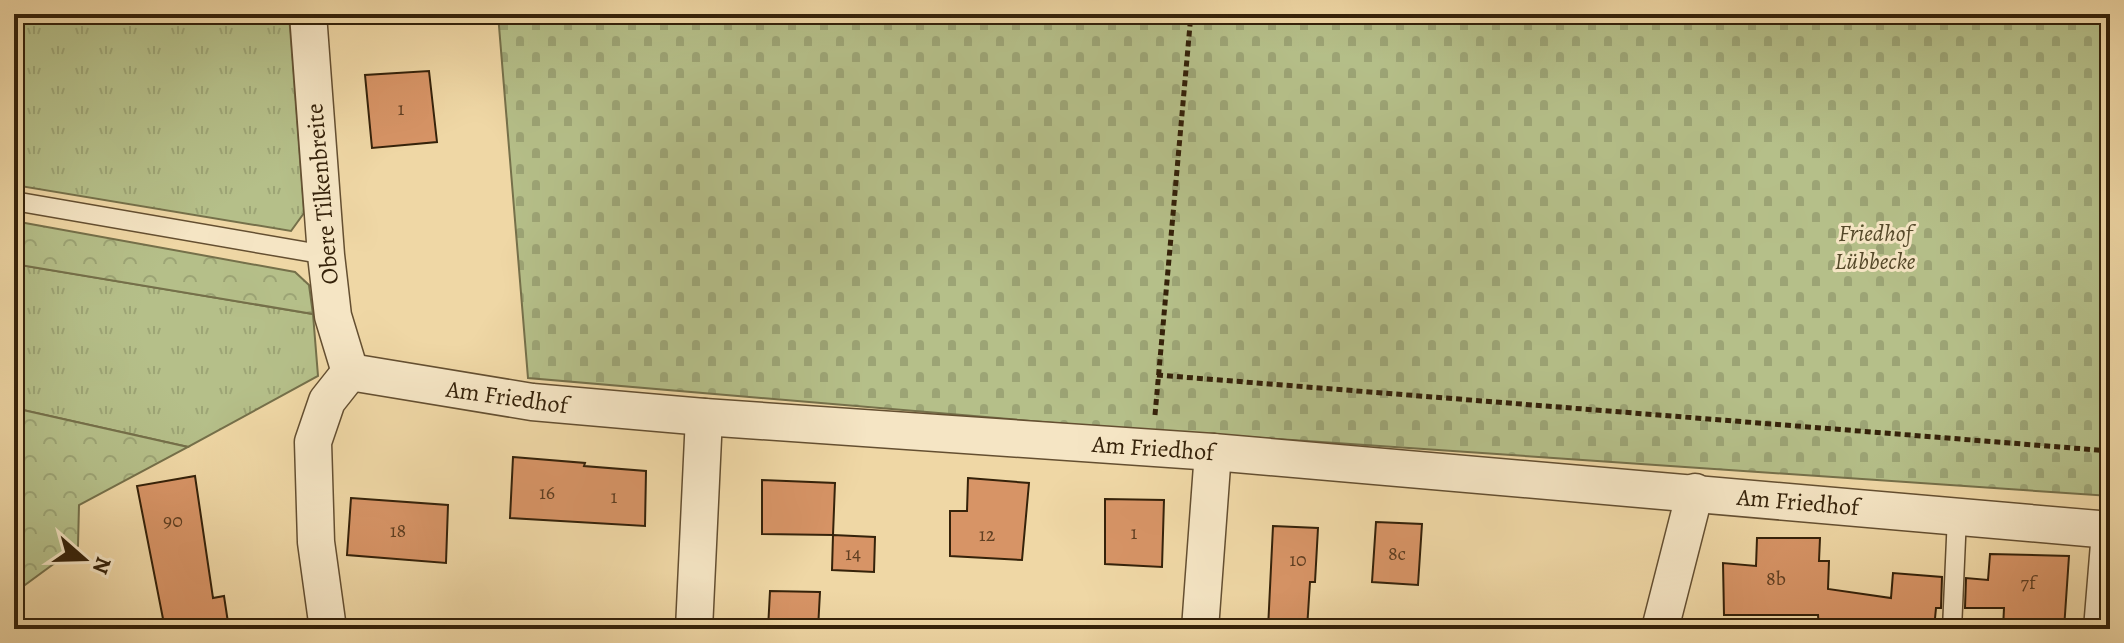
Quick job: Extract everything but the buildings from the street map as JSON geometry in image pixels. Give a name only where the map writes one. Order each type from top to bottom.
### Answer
[{"type":"street","name":"Obere Tilkenbreite","points":[[308,14],[333,316],[350,372]]},
{"type":"street","name":"Am Friedhof","points":[[350,372],[532,402],[1213,452],[1695,492],[2110,531],[2102,629]]},
{"type":"street","points":[[328,629],[316,542],[313,442],[327,401],[350,372]]},
{"type":"street","points":[[694,629],[704,417]]},
{"type":"street","points":[[1200,629],[1213,452]]},
{"type":"street","points":[[1660,629],[1695,492]]},
{"type":"lane","points":[[14,201],[326,255]]},
{"type":"lane","points":[[1952,629],[1957,516]]},
{"type":"path","points":[[1191,14],[1157,375],[2110,451]]},
{"type":"green space","points":[[14,14],[289,14],[304,213],[291,231],[14,185]]},
{"type":"green space","name":"Friedhof Lübbecke","points":[[498,14],[2110,14],[2110,496],[1102,427],[528,378]]},
{"type":"green space","points":[[14,221],[295,272],[309,285],[313,314],[14,264]]},
{"type":"green space","points":[[14,264],[313,314],[318,376],[188,447],[14,408]]},
{"type":"green space","points":[[14,408],[188,447],[79,505],[78,546],[14,593]]}]
